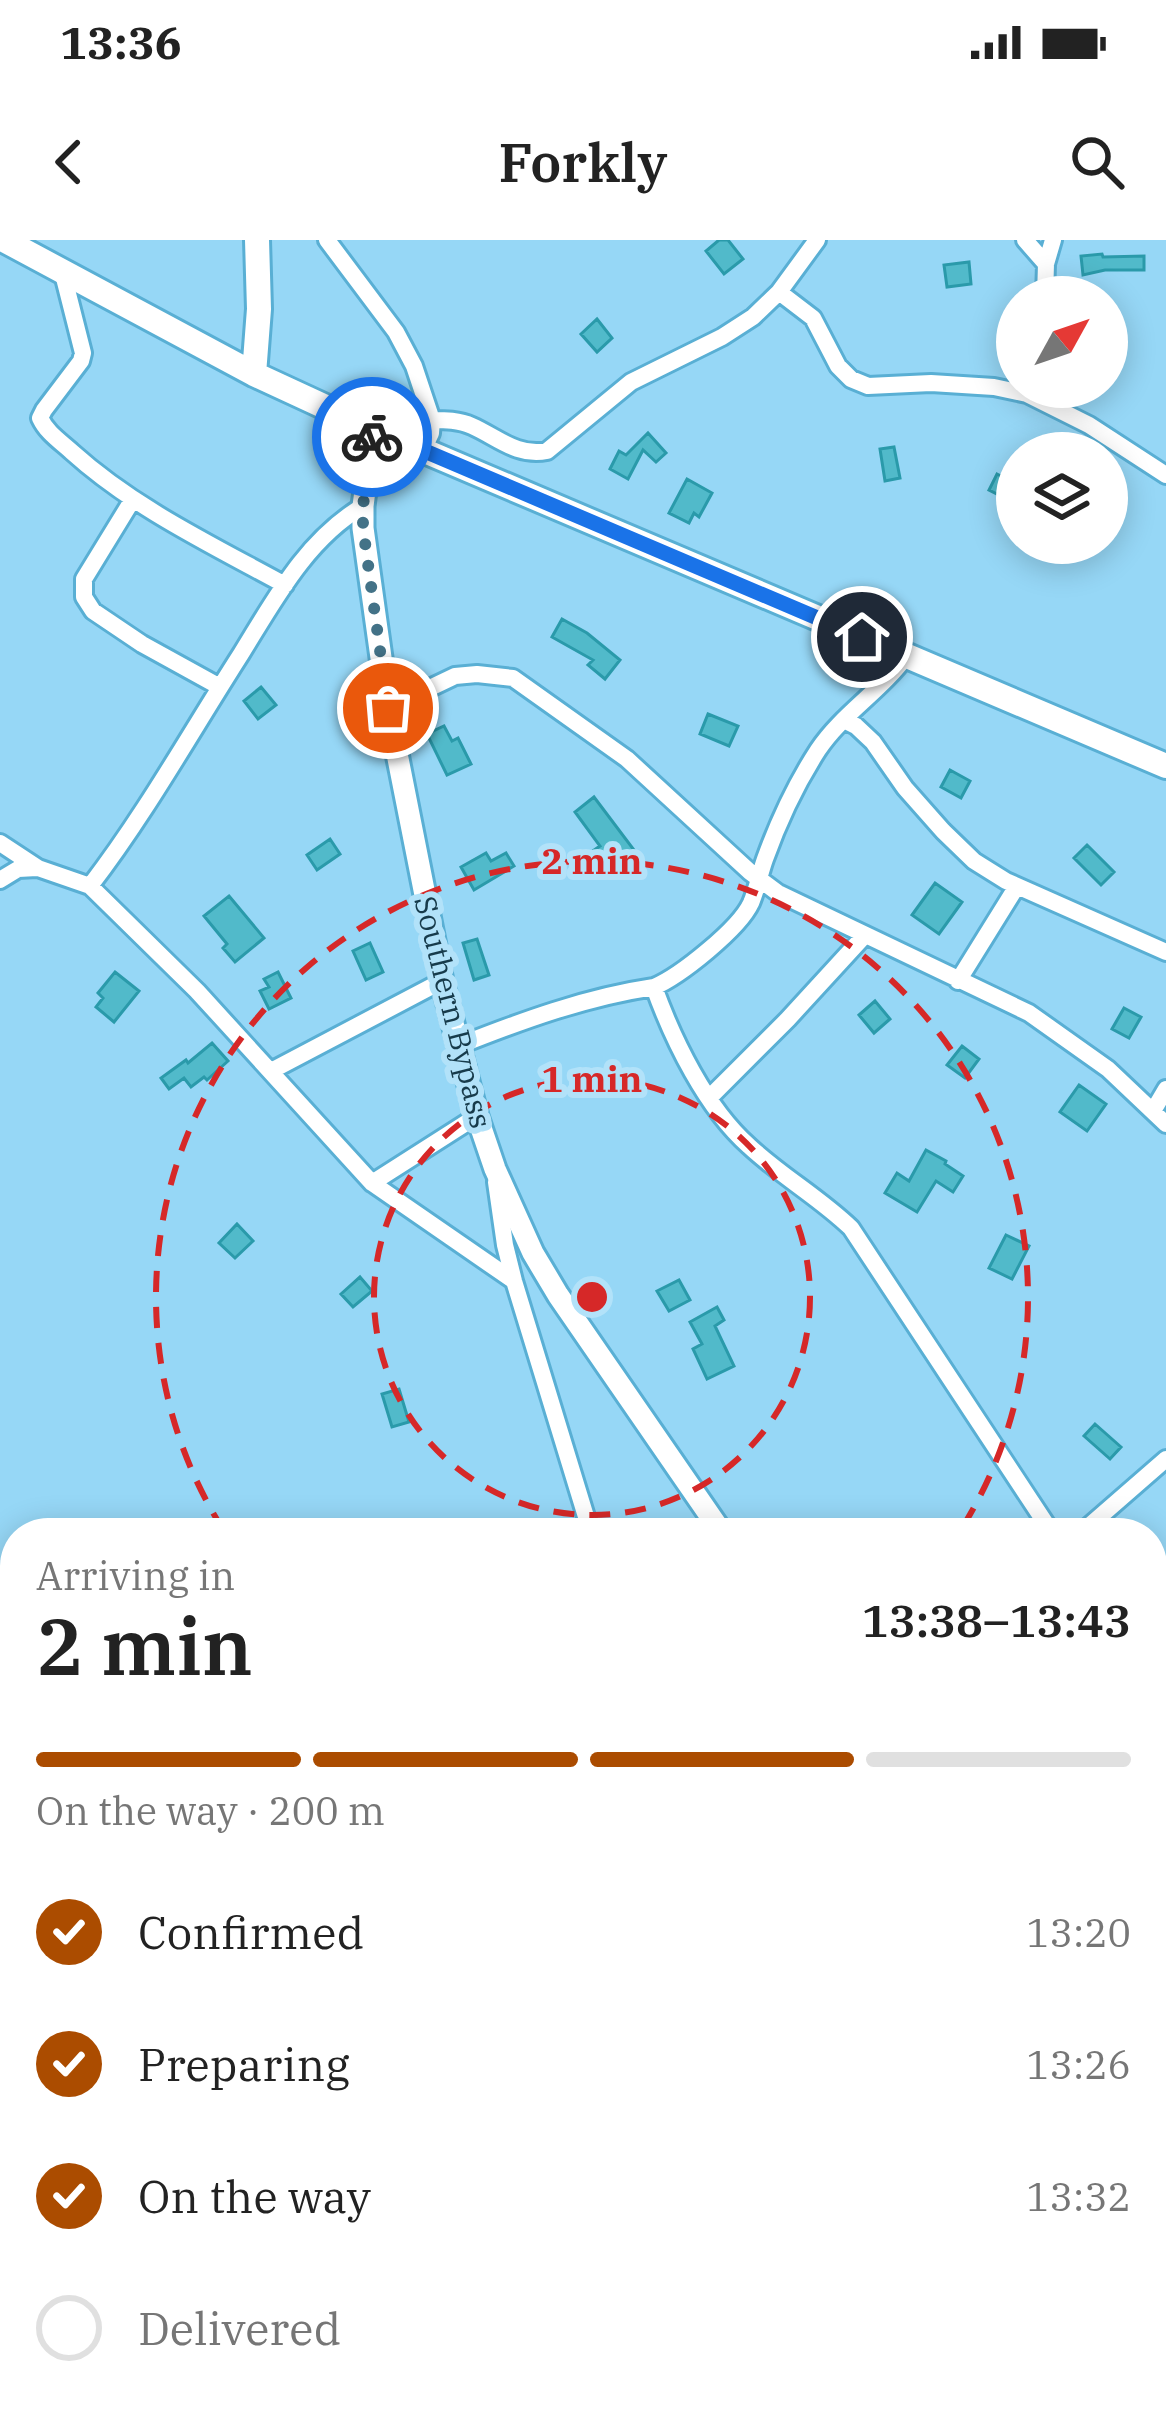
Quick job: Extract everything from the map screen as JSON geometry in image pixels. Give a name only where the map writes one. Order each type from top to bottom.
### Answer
[{"type":"main road","points":[[4,240],[254,374],[373,429],[1166,766]]},
{"type":"main road","points":[[254,374],[257,240]]},
{"type":"street","points":[[328,240],[396,332],[414,366],[431,419],[423,450]]},
{"type":"street","points":[[431,419],[470,425],[523,451],[547,451],[632,382],[722,338],[753,317],[817,240]]},
{"type":"street","points":[[1025,240],[1046,263]]},
{"type":"street","points":[[1046,276],[1053,240]]},
{"type":"street","points":[[63,274],[83,353],[44,410],[40,418],[45,428],[133,500],[285,585]]},
{"type":"street","points":[[778,292],[813,318],[838,366],[851,380],[868,386],[996,387]]},
{"type":"street","points":[[1060,408],[1166,475]]},
{"type":"street","name":"Southern Bypass","points":[[373,429],[363,528],[388,708],[442,981],[477,1116],[533,1253],[712,1518]]},
{"type":"street","points":[[133,500],[84,579],[84,597],[93,610],[126,633],[220,687]]},
{"type":"street","points":[[90,886],[141,817],[285,585],[328,529],[363,506]]},
{"type":"street","points":[[458,1046],[542,1014],[654,987],[692,965],[750,907],[778,823],[802,774],[829,735],[907,656]]},
{"type":"street","points":[[388,708],[455,676],[497,674],[513,679],[627,759],[778,893],[1029,1013],[1108,1069],[1160,1118]]},
{"type":"street","points":[[844,720],[873,742],[905,788],[974,861],[1017,886],[1166,952]]},
{"type":"street","points":[[0,843],[38,868],[90,886],[163,956],[372,1183],[514,1281]]},
{"type":"street","points":[[0,880],[18,869],[38,868]]},
{"type":"street","points":[[958,981],[1017,886]]},
{"type":"street","points":[[709,1099],[865,935]]},
{"type":"street","points":[[271,1071],[442,981]]},
{"type":"street","points":[[654,987],[709,1099],[726,1123],[851,1228],[1042,1518]]},
{"type":"street","points":[[1160,1118],[1166,1089]]},
{"type":"street","points":[[372,1183],[477,1116]]},
{"type":"street","points":[[495,1169],[514,1281],[586,1518]]},
{"type":"street","points":[[1099,1518],[1166,1460]]},
{"type":"building","points":[[719,240],[728,240],[743,259],[724,274],[706,251]]},
{"type":"building","points":[[1081,256],[1144,256],[1144,270],[1083,275]]},
{"type":"building","points":[[969,262],[971,284],[947,287],[944,265]]},
{"type":"building","points":[[597,319],[612,338],[597,352],[581,334]]},
{"type":"building","points":[[648,433],[666,453],[656,462],[643,450],[628,479],[610,469],[619,451],[626,455]]},
{"type":"building","points":[[894,447],[900,478],[885,481],[880,449]]},
{"type":"building","points":[[687,479],[712,493],[699,517],[694,513],[689,523],[669,513]]},
{"type":"building","points":[[562,619],[620,660],[605,679],[588,665],[593,660],[552,637]]},
{"type":"building","points":[[261,687],[276,705],[258,719],[244,701]]},
{"type":"building","points":[[708,714],[738,726],[729,746],[700,734]]},
{"type":"building","points":[[444,726],[452,741],[458,738],[471,764],[447,775],[427,734]]},
{"type":"building","points":[[950,770],[970,781],[961,798],[941,787]]},
{"type":"building","points":[[594,797],[634,850],[627,856],[632,862],[614,876],[594,850],[600,846],[575,812]]},
{"type":"building","points":[[330,839],[340,854],[317,870],[307,855]]},
{"type":"building","points":[[1087,845],[1114,872],[1101,885],[1074,858]]},
{"type":"building","points":[[486,853],[491,861],[506,853],[514,866],[474,890],[461,867]]},
{"type":"building","points":[[935,883],[962,902],[939,934],[912,915]]},
{"type":"building","points":[[229,896],[264,938],[235,962],[204,916]]},
{"type":"building","points":[[477,939],[489,975],[474,980],[463,943]]},
{"type":"building","points":[[370,943],[383,972],[366,980],[353,951]]},
{"type":"building","points":[[115,972],[139,991],[114,1022],[96,1007],[103,998],[98,993]]},
{"type":"building","points":[[278,972],[291,998],[269,1009],[260,991],[269,987],[264,979]]},
{"type":"building","points":[[875,1001],[890,1019],[874,1033],[859,1015]]},
{"type":"building","points":[[1124,1008],[1141,1017],[1129,1038],[1112,1029]]},
{"type":"building","points":[[212,1043],[228,1061],[207,1080],[204,1077],[191,1087],[184,1078],[169,1089],[161,1078]]},
{"type":"building","points":[[962,1046],[979,1059],[965,1078],[947,1065]]},
{"type":"building","points":[[1079,1085],[1106,1104],[1087,1131],[1060,1112]]},
{"type":"building","points":[[926,1150],[963,1176],[953,1192],[936,1181],[917,1212],[885,1193],[897,1173],[909,1181]]},
{"type":"building","points":[[237,1224],[253,1241],[235,1258],[219,1243]]},
{"type":"building","points":[[1006,1235],[1029,1246],[1012,1279],[989,1268]]},
{"type":"building","points":[[360,1277],[372,1291],[353,1307],[341,1294]]},
{"type":"building","points":[[679,1280],[690,1300],[669,1311],[657,1291]]},
{"type":"building","points":[[717,1307],[724,1320],[715,1326],[734,1366],[707,1379],[693,1349],[702,1344],[690,1322]]},
{"type":"building","points":[[399,1389],[409,1422],[392,1427],[382,1394]]},
{"type":"building","points":[[1095,1424],[1121,1447],[1110,1459],[1084,1436]]},
{"type":"way so far","points":[[372,437],[363,528],[388,708]]},
{"type":"route","points":[[372,437],[373,429],[862,637]]}]
